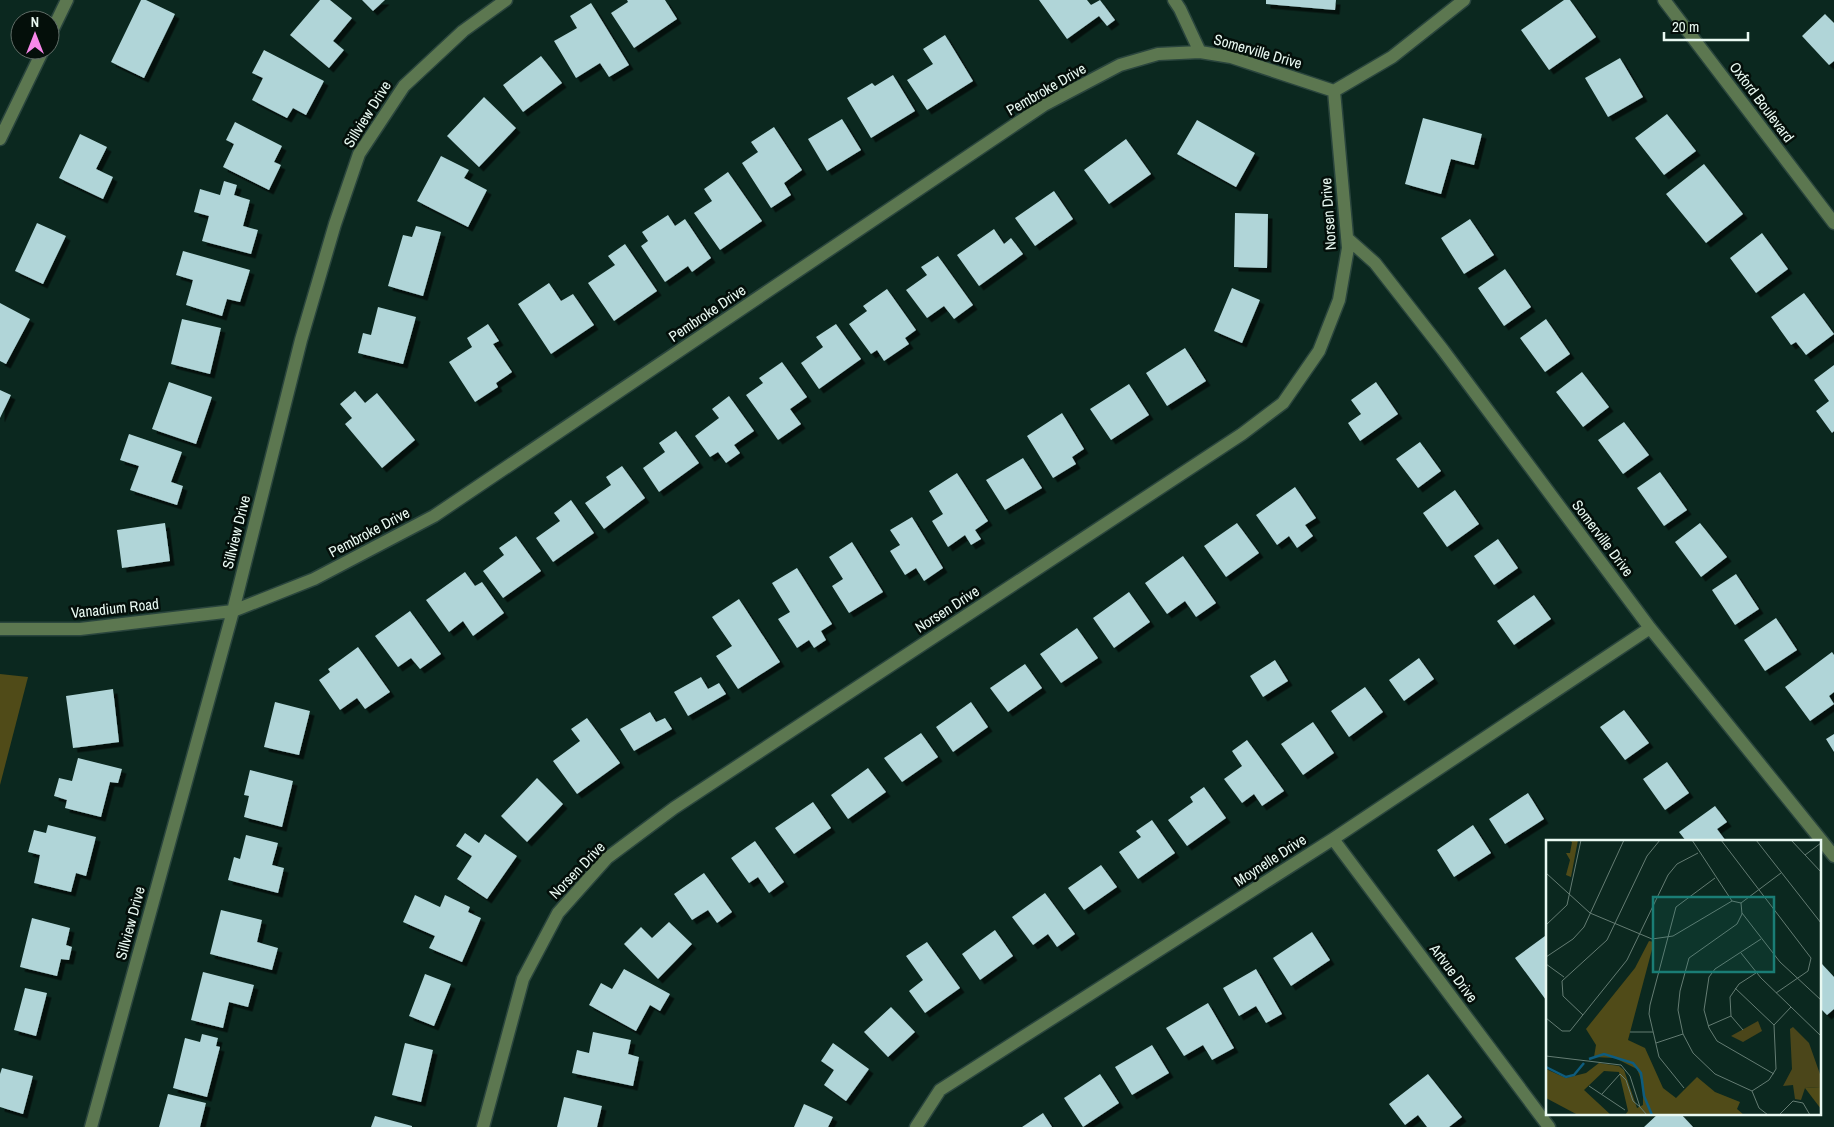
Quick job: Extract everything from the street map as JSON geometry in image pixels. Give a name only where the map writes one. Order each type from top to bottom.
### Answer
[{"type":"street","points":[[60,14],[67,0]]},
{"type":"street","name":"Sillview Drive","points":[[90,1127],[233,611],[301,340],[335,224],[359,154],[404,86],[463,31],[506,0]]},
{"type":"street","name":"Somerville Drive","points":[[1174,0],[1200,52],[1231,57],[1334,91]]},
{"type":"street","points":[[1334,91],[1392,57],[1464,0]]},
{"type":"street","name":"Oxford Boulevard","points":[[1664,0],[1834,224]]},
{"type":"street","name":"Pembroke Drive","points":[[233,611],[314,579],[434,516],[1044,105],[1120,66],[1158,54],[1200,52]]},
{"type":"street","points":[[0,140],[38,60]]},
{"type":"street","name":"Norsen Drive","points":[[483,1127],[523,979],[558,913],[607,858],[674,808],[1234,439],[1283,403],[1319,351],[1340,300],[1348,239],[1334,91]]},
{"type":"street","name":"Somerville Drive","points":[[1348,239],[1375,263],[1443,350],[1650,628],[1821,840]]},
{"type":"street","name":"Vanadium Road","points":[[0,629],[80,629],[233,611]]},
{"type":"street","name":"Moynelle Drive","points":[[916,1127],[940,1090],[1333,839],[1650,628]]},
{"type":"street","name":"Artvue Drive","points":[[1333,839],[1549,1127]]},
{"type":"street","name":"Somerville Drive","points":[[1822,841],[1834,856]]},
{"type":"shaded area","points":[[0,674],[28,677],[0,785]]},
{"type":"building","points":[[141,0],[146,0],[175,14],[144,78],[111,62]]},
{"type":"building","points":[[320,0],[330,0],[352,18],[333,41],[344,50],[329,68],[290,35]]},
{"type":"building","points":[[362,0],[385,0],[373,11]]},
{"type":"building","points":[[627,0],[665,0],[677,19],[634,48],[611,13],[628,2]]},
{"type":"building","points":[[1039,0],[1087,0],[1091,5],[1100,0],[1115,20],[1107,26],[1099,16],[1067,39]]},
{"type":"building","points":[[1266,0],[1336,0],[1335,10],[1266,4]]},
{"type":"building","points":[[1564,0],[1570,0],[1596,37],[1549,70],[1521,30]]},
{"type":"building","points":[[591,3],[629,65],[609,77],[600,63],[576,78],[554,41],[577,28],[570,16]]},
{"type":"building","points":[[1825,14],[1834,23],[1834,61],[1829,65],[1802,36]]},
{"type":"building","points":[[945,35],[973,81],[927,110],[907,80],[933,64],[923,49]]},
{"type":"building","points":[[264,50],[324,81],[306,115],[293,108],[287,118],[252,100],[263,78],[252,73]]},
{"type":"building","points":[[541,56],[562,83],[523,112],[503,85]]},
{"type":"building","points":[[1620,58],[1643,97],[1608,117],[1585,78]]},
{"type":"building","points":[[893,75],[915,111],[871,138],[847,98],[872,83],[875,86]]},
{"type":"building","points":[[484,97],[516,128],[479,167],[447,136]]},
{"type":"building","points":[[1667,114],[1696,151],[1664,175],[1635,138]]},
{"type":"building","points":[[1423,118],[1482,134],[1474,165],[1451,159],[1441,194],[1405,184]]},
{"type":"building","points":[[842,119],[861,150],[827,171],[808,139]]},
{"type":"building","points":[[1197,120],[1255,153],[1236,187],[1177,154]]},
{"type":"building","points":[[235,122],[282,146],[274,162],[281,165],[269,190],[223,167],[234,144],[226,140]]},
{"type":"building","points":[[774,127],[802,170],[784,183],[791,195],[771,208],[742,163],[758,152],[751,142]]},
{"type":"building","points":[[80,134],[107,147],[96,169],[113,177],[103,199],[59,178]]},
{"type":"building","points":[[1126,139],[1151,174],[1109,204],[1084,170]]},
{"type":"building","points":[[441,156],[469,170],[464,178],[487,190],[468,227],[417,201]]},
{"type":"building","points":[[1704,164],[1743,214],[1706,243],[1666,194]]},
{"type":"building","points":[[728,172],[762,221],[720,250],[694,213],[712,201],[704,189]]},
{"type":"building","points":[[224,181],[237,185],[234,195],[250,200],[243,226],[258,230],[251,254],[202,241],[209,216],[194,212],[200,189],[220,195]]},
{"type":"building","points":[[1054,191],[1073,219],[1035,246],[1015,218]]},
{"type":"building","points":[[1235,213],[1268,214],[1267,268],[1234,267]]},
{"type":"building","points":[[668,215],[675,226],[685,219],[711,258],[692,272],[688,266],[665,282],[641,246],[648,241],[642,232]]},
{"type":"building","points":[[1470,219],[1494,255],[1464,274],[1441,238]]},
{"type":"building","points":[[37,223],[66,236],[43,284],[15,271]]},
{"type":"building","points":[[416,226],[441,232],[423,296],[388,286],[403,235],[412,237]]},
{"type":"building","points":[[994,229],[1004,244],[1011,238],[1023,254],[979,286],[957,255]]},
{"type":"building","points":[[1762,233],[1788,269],[1756,293],[1730,258]]},
{"type":"building","points":[[625,244],[657,291],[614,321],[588,283],[615,265],[608,256]]},
{"type":"building","points":[[183,251],[250,270],[240,302],[227,299],[222,316],[186,305],[193,280],[176,275]]},
{"type":"building","points":[[938,256],[973,305],[954,319],[944,306],[927,318],[906,290],[927,275],[921,267]]},
{"type":"building","points":[[1505,269],[1531,307],[1504,326],[1478,288]]},
{"type":"building","points":[[549,283],[561,301],[573,294],[594,325],[551,354],[518,304]]},
{"type":"building","points":[[1232,288],[1260,300],[1242,343],[1214,331]]},
{"type":"building","points":[[887,289],[916,330],[905,338],[909,344],[884,361],[877,350],[871,354],[849,324],[867,311],[863,306]]},
{"type":"building","points":[[1804,293],[1834,334],[1806,355],[1796,342],[1791,345],[1771,317]]},
{"type":"building","points":[[0,303],[30,319],[6,364],[0,361]]},
{"type":"building","points":[[378,307],[416,317],[403,364],[358,353],[363,333],[371,335]]},
{"type":"building","points":[[182,319],[221,328],[210,374],[171,364]]},
{"type":"building","points":[[1546,319],[1570,354],[1545,372],[1520,338]]},
{"type":"building","points":[[488,324],[499,341],[493,344],[512,372],[496,383],[498,387],[475,402],[449,362],[472,347],[467,338]]},
{"type":"building","points":[[836,324],[861,359],[819,389],[801,363],[823,347],[816,337]]},
{"type":"building","points":[[1185,348],[1206,381],[1167,406],[1146,373]]},
{"type":"building","points":[[782,362],[807,397],[790,409],[801,424],[778,440],[746,395],[763,383],[759,378]]},
{"type":"building","points":[[1834,365],[1834,431],[1832,433],[1816,411],[1829,401],[1814,380]]},
{"type":"building","points":[[1582,372],[1609,407],[1583,427],[1556,392]]},
{"type":"building","points":[[169,382],[212,397],[196,444],[152,429]]},
{"type":"building","points":[[1376,382],[1398,414],[1360,441],[1348,423],[1361,414],[1351,400]]},
{"type":"building","points":[[1129,384],[1149,415],[1111,440],[1090,409]]},
{"type":"building","points":[[0,390],[11,395],[0,418]]},
{"type":"building","points":[[355,391],[365,403],[377,393],[415,440],[382,468],[345,424],[352,418],[340,404]]},
{"type":"building","points":[[729,396],[754,431],[734,445],[740,453],[726,463],[718,452],[710,457],[695,436],[719,418],[712,409]]},
{"type":"building","points":[[1062,413],[1084,449],[1072,457],[1076,464],[1053,478],[1027,436]]},
{"type":"building","points":[[1624,422],[1649,455],[1623,474],[1598,440]]},
{"type":"building","points":[[676,431],[699,463],[659,492],[643,468],[665,452],[659,443]]},
{"type":"building","points":[[129,434],[182,452],[171,482],[183,486],[177,505],[130,490],[139,466],[120,460]]},
{"type":"building","points":[[1420,442],[1441,471],[1418,488],[1396,459]]},
{"type":"building","points":[[1023,458],[1042,488],[1005,510],[986,480]]},
{"type":"building","points":[[622,466],[645,498],[604,529],[585,503],[611,485],[606,477]]},
{"type":"building","points":[[1660,472],[1687,510],[1664,526],[1637,488]]},
{"type":"building","points":[[957,473],[988,521],[975,530],[981,539],[971,545],[965,535],[948,547],[932,521],[943,514],[929,491]]},
{"type":"building","points":[[1295,487],[1316,518],[1305,525],[1313,536],[1297,548],[1289,536],[1277,545],[1256,515]]},
{"type":"building","points":[[1455,490],[1479,524],[1447,547],[1423,513]]},
{"type":"building","points":[[571,500],[594,533],[553,562],[536,538],[560,521],[554,513]]},
{"type":"building","points":[[912,517],[943,568],[924,581],[916,568],[905,575],[890,551],[900,545],[890,530]]},
{"type":"building","points":[[165,523],[170,561],[122,568],[117,530]]},
{"type":"building","points":[[1237,523],[1259,553],[1226,577],[1204,546]]},
{"type":"building","points":[[1700,523],[1727,557],[1701,577],[1675,542]]},
{"type":"building","points":[[516,536],[541,571],[503,598],[483,571],[504,555],[499,548]]},
{"type":"building","points":[[1498,539],[1518,568],[1494,585],[1474,556]]},
{"type":"building","points":[[852,542],[883,592],[849,613],[832,586],[843,579],[829,557]]},
{"type":"building","points":[[1183,556],[1216,603],[1196,617],[1185,601],[1167,614],[1145,583]]},
{"type":"building","points":[[797,568],[832,624],[821,631],[826,640],[814,648],[809,640],[797,648],[778,619],[790,612],[772,583]]},
{"type":"building","points":[[465,572],[475,586],[482,582],[504,613],[473,636],[463,621],[449,632],[426,600]]},
{"type":"building","points":[[1736,574],[1759,609],[1735,625],[1712,590]]},
{"type":"building","points":[[1129,592],[1150,622],[1114,648],[1093,618]]},
{"type":"building","points":[[1534,595],[1551,619],[1514,645],[1497,621]]},
{"type":"building","points":[[739,599],[780,662],[738,689],[716,656],[732,646],[712,617]]},
{"type":"building","points":[[410,611],[441,654],[420,669],[411,658],[398,667],[375,636]]},
{"type":"building","points":[[1776,618],[1797,650],[1765,671],[1744,640]]},
{"type":"building","points":[[1077,628],[1098,658],[1061,683],[1040,654]]},
{"type":"building","points":[[358,647],[390,692],[365,709],[357,698],[340,710],[319,680],[330,672],[328,669]]},
{"type":"building","points":[[1832,652],[1834,655],[1834,692],[1829,696],[1834,704],[1810,721],[1785,687]]},
{"type":"building","points":[[1419,658],[1434,679],[1404,701],[1389,680]]},
{"type":"building","points":[[1275,660],[1288,681],[1263,697],[1250,676]]},
{"type":"building","points":[[1025,664],[1042,688],[1008,712],[990,688]]},
{"type":"building","points":[[701,677],[708,689],[719,683],[726,694],[688,716],[674,692]]},
{"type":"building","points":[[1365,687],[1383,712],[1349,737],[1331,711]]},
{"type":"building","points":[[113,689],[119,742],[73,748],[66,696]]},
{"type":"building","points":[[275,702],[310,711],[299,755],[264,747]]},
{"type":"building","points":[[971,702],[988,727],[953,752],[936,727]]},
{"type":"building","points":[[1624,710],[1649,743],[1625,760],[1600,727]]},
{"type":"building","points":[[650,712],[656,722],[665,718],[672,729],[634,751],[620,729]]},
{"type":"building","points":[[587,718],[620,763],[577,794],[553,761],[580,741],[571,729]]},
{"type":"building","points":[[1313,722],[1334,753],[1303,775],[1281,744]]},
{"type":"building","points":[[921,733],[938,757],[902,782],[884,758]]},
{"type":"building","points":[[1834,734],[1834,752],[1826,739]]},
{"type":"building","points":[[1247,740],[1284,791],[1262,806],[1254,794],[1242,803],[1224,779],[1242,766],[1232,751]]},
{"type":"building","points":[[78,758],[122,769],[118,783],[110,782],[101,817],[65,808],[67,800],[54,796],[59,778],[72,781]]},
{"type":"building","points":[[1667,762],[1689,793],[1665,810],[1643,779]]},
{"type":"building","points":[[868,768],[886,792],[848,819],[831,795]]},
{"type":"building","points":[[250,770],[293,781],[282,827],[244,817],[249,796],[244,795]]},
{"type":"building","points":[[537,778],[563,804],[527,842],[501,816]]},
{"type":"building","points":[[1204,787],[1226,818],[1187,846],[1168,820],[1193,802],[1190,797]]},
{"type":"building","points":[[1528,793],[1544,819],[1505,844],[1489,819]]},
{"type":"building","points":[[813,802],[831,828],[794,854],[775,828]]},
{"type":"building","points":[[1715,806],[1727,822],[1717,829],[1725,840],[1685,840],[1679,832]]},
{"type":"building","points":[[1152,820],[1175,853],[1138,879],[1119,852],[1141,837],[1136,831]]},
{"type":"building","points":[[48,825],[96,837],[86,876],[76,873],[71,892],[34,883],[40,855],[28,852],[34,830],[46,833]]},
{"type":"building","points":[[1473,825],[1491,853],[1454,877],[1437,850]]},
{"type":"building","points":[[465,833],[479,843],[485,834],[517,856],[487,899],[457,879],[472,856],[456,846]]},
{"type":"building","points":[[246,835],[278,843],[272,865],[284,868],[278,893],[228,880],[234,857],[240,859]]},
{"type":"building","points":[[755,841],[784,882],[769,893],[758,877],[749,883],[731,858]]},
{"type":"building","points":[[1101,865],[1117,887],[1084,910],[1068,888]]},
{"type":"building","points":[[704,873],[732,912],[717,923],[708,910],[692,920],[674,894]]},
{"type":"building","points":[[1045,893],[1075,934],[1057,947],[1048,934],[1033,945],[1012,917]]},
{"type":"building","points":[[415,895],[440,907],[445,895],[470,907],[468,912],[481,918],[462,962],[429,948],[435,936],[403,922]]},
{"type":"building","points":[[221,910],[262,920],[257,942],[278,948],[272,970],[210,954]]},
{"type":"building","points":[[32,918],[70,928],[66,945],[72,947],[69,960],[61,959],[57,976],[20,967]]},
{"type":"building","points":[[669,922],[692,944],[658,979],[624,944],[641,927],[652,938]]},
{"type":"building","points":[[995,930],[1013,956],[980,980],[962,954]]},
{"type":"building","points":[[1312,932],[1330,960],[1291,986],[1273,958]]},
{"type":"building","points":[[1545,936],[1546,937],[1546,1000],[1515,958]]},
{"type":"building","points":[[927,942],[960,988],[925,1013],[909,991],[923,980],[906,956]]},
{"type":"building","points":[[1822,964],[1834,977],[1834,1009],[1827,1015],[1822,1010]]},
{"type":"building","points":[[624,969],[670,994],[660,1011],[650,1005],[636,1031],[589,1005],[601,983],[612,989]]},
{"type":"building","points":[[1256,969],[1282,1014],[1266,1023],[1256,1006],[1239,1016],[1223,988]]},
{"type":"building","points":[[203,972],[254,985],[248,1007],[229,1002],[223,1028],[191,1020]]},
{"type":"building","points":[[425,974],[451,984],[434,1026],[409,1016]]},
{"type":"building","points":[[25,988],[47,993],[36,1036],[14,1030]]},
{"type":"building","points":[[1208,1003],[1234,1048],[1212,1060],[1203,1045],[1184,1056],[1166,1028]]},
{"type":"building","points":[[891,1007],[915,1032],[888,1057],[864,1032]]},
{"type":"building","points":[[593,1032],[631,1040],[628,1054],[639,1057],[633,1086],[572,1073],[577,1050],[589,1053]]},
{"type":"building","points":[[202,1034],[218,1038],[216,1046],[220,1047],[207,1097],[173,1088],[185,1038],[200,1042]]},
{"type":"building","points":[[405,1043],[433,1050],[421,1102],[392,1095]]},
{"type":"building","points":[[833,1043],[869,1069],[846,1101],[824,1085],[834,1070],[821,1061]]},
{"type":"building","points":[[1152,1045],[1169,1073],[1132,1095],[1115,1067]]},
{"type":"building","points":[[2,1068],[33,1076],[23,1114],[0,1107],[0,1074]]},
{"type":"building","points":[[1100,1074],[1119,1103],[1083,1127],[1064,1098]]},
{"type":"building","points":[[1428,1074],[1462,1117],[1449,1127],[1427,1127],[1418,1115],[1405,1125],[1389,1104]]},
{"type":"building","points":[[168,1094],[206,1103],[200,1127],[159,1127]]},
{"type":"building","points":[[564,1097],[602,1106],[597,1127],[557,1127]]},
{"type":"building","points":[[804,1104],[833,1117],[828,1127],[794,1127]]},
{"type":"building","points":[[1043,1113],[1052,1127],[1022,1127]]},
{"type":"building","points":[[1658,1114],[1681,1114],[1693,1127],[1644,1127]]},
{"type":"building","points":[[375,1116],[412,1126],[412,1127],[371,1127]]}]
